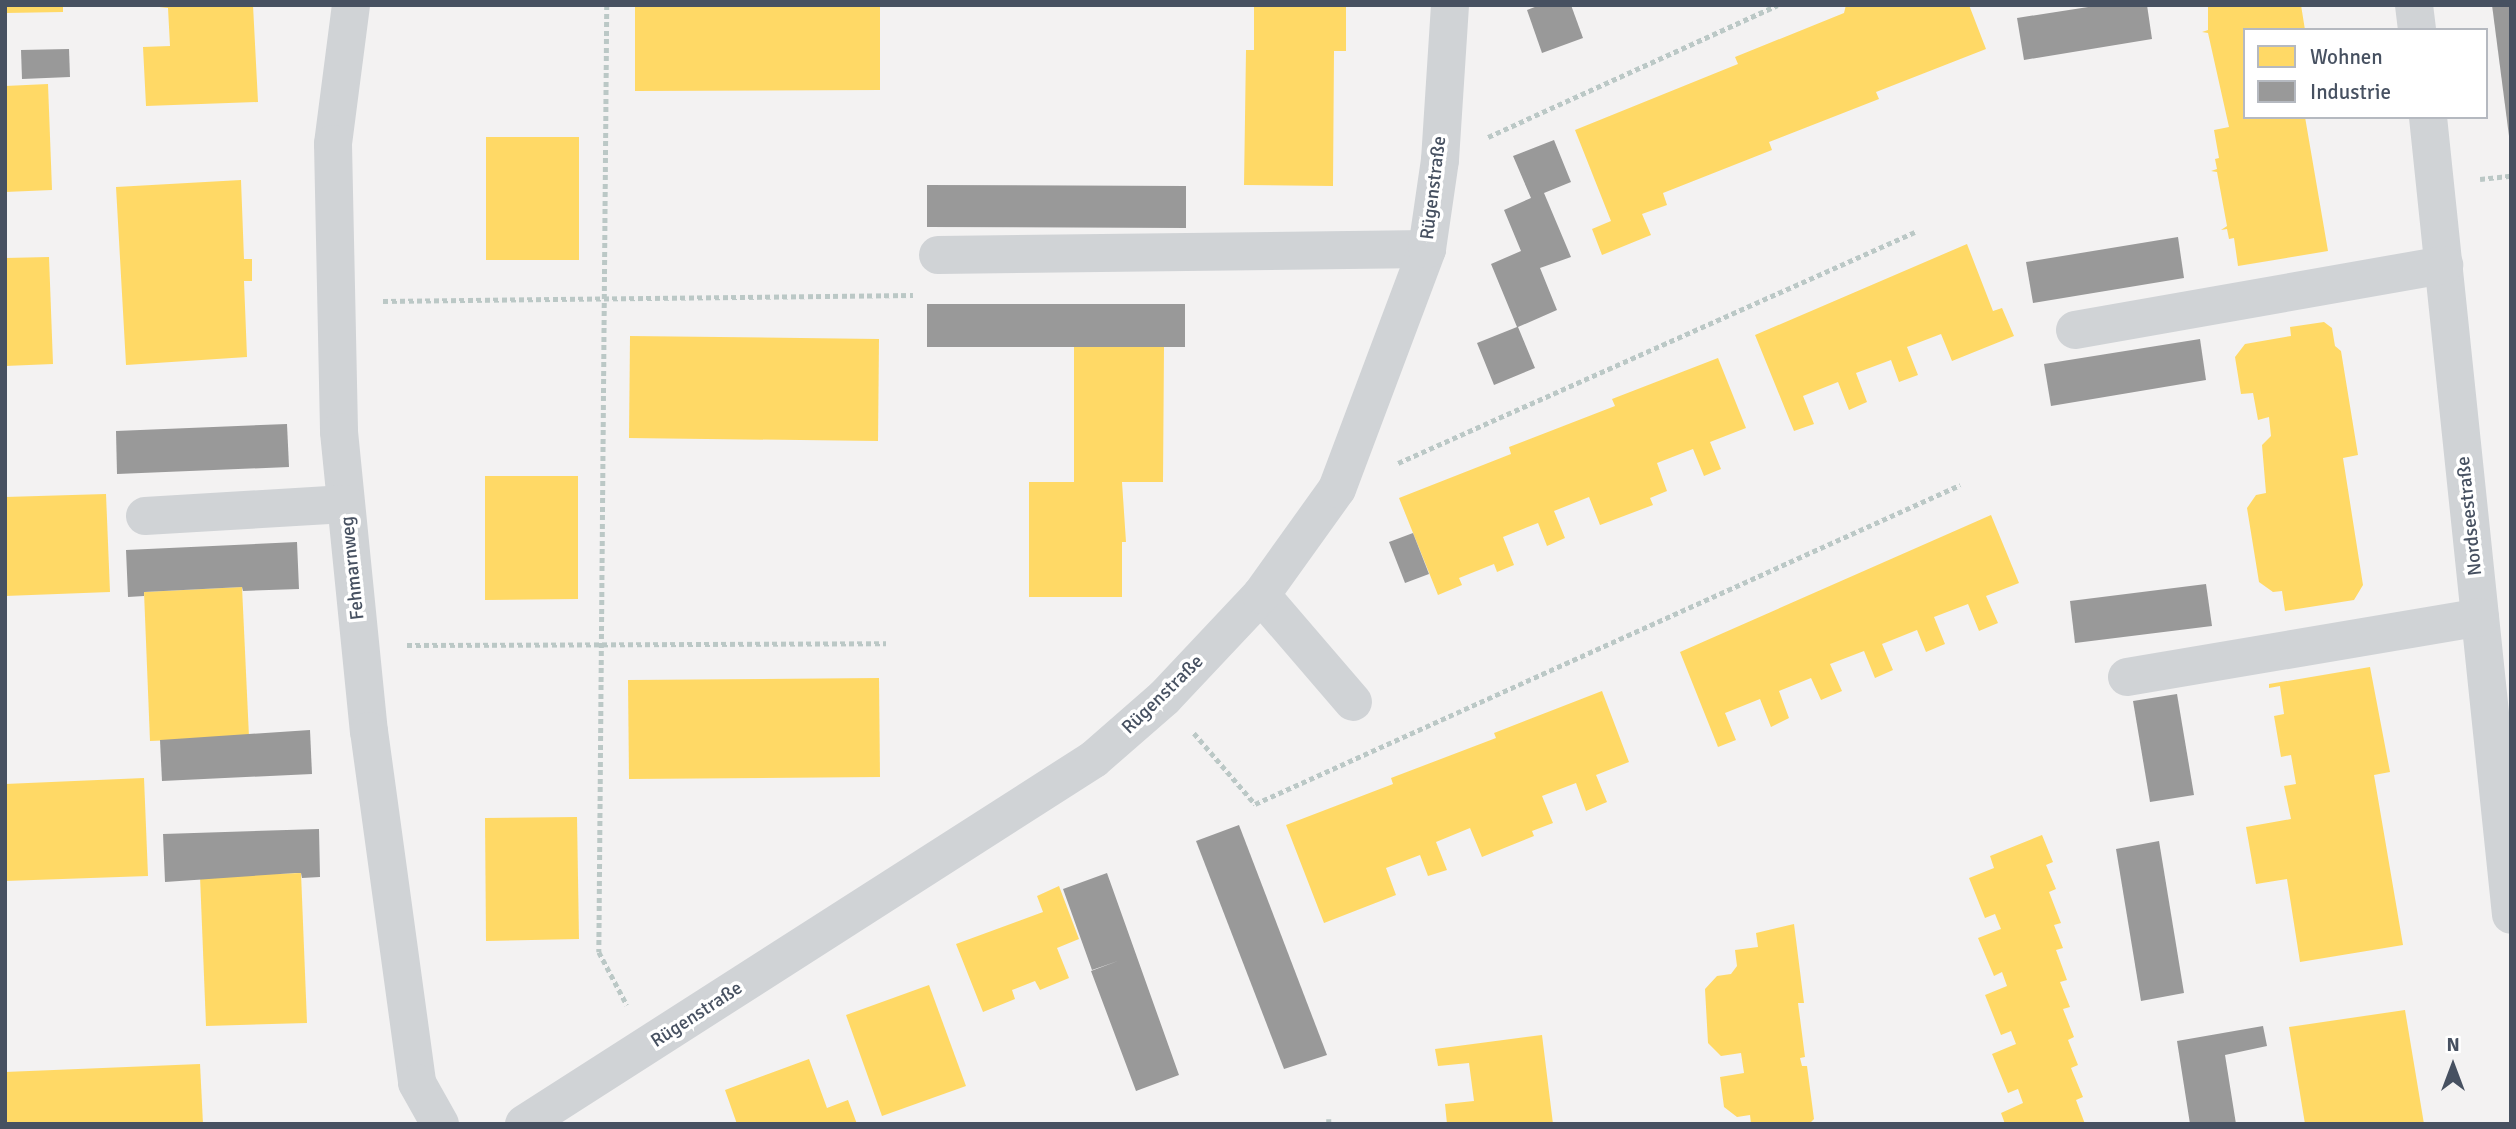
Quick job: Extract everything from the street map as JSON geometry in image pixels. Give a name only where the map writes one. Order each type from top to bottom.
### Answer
[{"type":"street","name":"Fehmarnweg","points":[[351,5],[333,144],[339,432],[361,646],[417,1083],[440,1124]]},
{"type":"street","name":"Rügenstraße","points":[[524,1124],[1094,759],[1164,698],[1261,596],[1337,489],[1427,249],[1440,160],[1450,5]]},
{"type":"street","points":[[2414,5],[2417,28]]},
{"type":"street","name":"Nordseestraße","points":[[2428,119],[2511,915]]},
{"type":"street","points":[[938,255],[1427,249]]},
{"type":"street","points":[[2076,330],[2444,265]]},
{"type":"street","points":[[145,516],[346,504]]},
{"type":"street","points":[[1261,596],[1353,702]]},
{"type":"street","points":[[2127,677],[2480,617]]},
{"type":"path","points":[[607,5],[599,952],[649,1046]]},
{"type":"path","points":[[1440,160],[1777,5]]},
{"type":"path","points":[[1337,489],[1915,232]]},
{"type":"path","points":[[336,301],[604,301],[937,294],[938,255]]},
{"type":"path","points":[[1164,698],[1255,804],[1960,485]]},
{"type":"path","points":[[361,646],[886,643]]},
{"type":"building: Wohnen","points":[[6,5],[63,5],[63,12],[6,13]]},
{"type":"building: Wohnen","points":[[142,5],[253,5],[258,102],[146,106],[143,47],[170,46],[168,8]]},
{"type":"building: Wohnen","points":[[635,5],[880,5],[880,90],[635,91]]},
{"type":"building: Wohnen","points":[[1254,5],[1346,5],[1346,51],[1334,51],[1333,186],[1244,185],[1246,50],[1254,50]]},
{"type":"building: Wohnen","points":[[1846,5],[1969,5],[1986,49],[1876,92],[1879,99],[1769,142],[1772,150],[1663,193],[1667,205],[1642,214],[1651,235],[1602,255],[1592,229],[1611,221],[1575,130],[1738,64],[1735,57],[1844,13]]},
{"type":"building: Wohnen","points":[[2208,5],[2301,5],[2305,28],[2243,28],[2243,119],[2305,119],[2328,251],[2238,266],[2234,238],[2229,239],[2227,229],[2221,230],[2227,226],[2217,172],[2211,171],[2217,169],[2215,159],[2219,158],[2214,130],[2229,127],[2208,33],[2202,32],[2208,30]]},
{"type":"building: Wohnen","points":[[48,84],[52,190],[5,192],[5,86]]},
{"type":"building: Wohnen","points":[[486,137],[579,137],[579,260],[486,260]]},
{"type":"building: Wohnen","points":[[241,180],[244,259],[252,259],[252,281],[244,281],[247,357],[126,365],[116,187]]},
{"type":"building: Wohnen","points":[[1967,244],[1993,311],[2002,308],[2014,336],[1952,361],[1941,334],[1907,347],[1918,375],[1899,382],[1891,360],[1856,373],[1867,402],[1849,410],[1838,382],[1803,396],[1814,424],[1794,431],[1755,335]]},
{"type":"building: Wohnen","points":[[49,257],[53,364],[5,366],[5,258]]},
{"type":"building: Wohnen","points":[[2324,322],[2332,328],[2335,346],[2341,351],[2358,455],[2343,458],[2363,585],[2354,600],[2285,611],[2282,591],[2273,592],[2259,582],[2247,508],[2256,495],[2266,493],[2262,445],[2271,436],[2269,417],[2258,420],[2253,393],[2241,394],[2235,357],[2245,344],[2291,336],[2290,327]]},
{"type":"building: Wohnen","points":[[630,336],[879,339],[878,441],[629,438]]},
{"type":"building: Wohnen","points":[[1074,347],[1164,347],[1163,482],[1122,482],[1126,542],[1122,542],[1122,597],[1029,597],[1029,482],[1074,482]]},
{"type":"building: Wohnen","points":[[1718,358],[1746,428],[1710,442],[1721,469],[1704,476],[1693,449],[1657,463],[1667,491],[1650,498],[1653,505],[1600,525],[1589,497],[1554,511],[1565,538],[1547,546],[1538,523],[1503,537],[1514,565],[1497,572],[1494,564],[1459,578],[1462,585],[1438,595],[1399,498],[1511,454],[1509,447],[1615,406],[1612,399]]},
{"type":"building: Wohnen","points":[[485,476],[578,476],[578,599],[485,600]]},
{"type":"building: Wohnen","points":[[106,494],[110,592],[5,596],[5,497]]},
{"type":"building: Wohnen","points":[[1991,515],[2019,583],[1986,596],[1998,623],[1979,631],[1968,604],[1934,617],[1945,644],[1926,652],[1917,630],[1882,644],[1893,670],[1875,678],[1864,651],[1830,664],[1842,691],[1821,700],[1811,678],[1779,691],[1789,718],[1771,727],[1760,699],[1725,713],[1736,740],[1718,747],[1680,652]]},
{"type":"building: Wohnen","points":[[242,587],[249,737],[150,741],[144,592]]},
{"type":"building: Wohnen","points":[[2370,667],[2390,772],[2374,775],[2403,945],[2300,962],[2287,879],[2256,884],[2246,827],[2291,819],[2284,786],[2296,784],[2291,755],[2281,757],[2274,716],[2284,714],[2280,686],[2269,688],[2269,684]]},
{"type":"building: Wohnen","points":[[879,678],[880,777],[629,779],[628,680]]},
{"type":"building: Wohnen","points":[[1602,691],[1629,762],[1596,775],[1607,802],[1586,811],[1576,783],[1542,796],[1553,823],[1532,831],[1534,836],[1482,857],[1470,828],[1436,842],[1447,870],[1428,876],[1420,855],[1386,868],[1396,895],[1324,923],[1286,825],[1393,784],[1391,778],[1496,738],[1494,733]]},
{"type":"building: Wohnen","points":[[144,778],[148,876],[5,881],[5,784]]},
{"type":"building: Wohnen","points":[[577,817],[579,939],[486,941],[485,818]]},
{"type":"building: Wohnen","points":[[2042,835],[2053,862],[2046,865],[2056,889],[2049,892],[2061,923],[2054,925],[2063,948],[2056,950],[2067,980],[2060,982],[2070,1007],[2063,1009],[2074,1037],[2068,1040],[2078,1065],[2071,1068],[2083,1097],[2076,1100],[2085,1124],[2005,1124],[2001,1113],[2023,1103],[2018,1089],[2008,1093],[1992,1054],[2016,1044],[2011,1031],[2001,1035],[1985,995],[2007,986],[2002,972],[1994,976],[1978,938],[2001,929],[1995,914],[1985,918],[1969,878],[1994,868],[1990,856]]},
{"type":"building: Wohnen","points":[[301,873],[307,1023],[206,1026],[200,876]]},
{"type":"building: Wohnen","points":[[1059,886],[1079,939],[1057,948],[1069,978],[1040,990],[1035,981],[1012,990],[1015,999],[983,1012],[956,944],[1043,912],[1037,896]]},
{"type":"building: Wohnen","points":[[1794,924],[1804,1003],[1798,1003],[1805,1057],[1800,1058],[1802,1066],[1807,1066],[1814,1119],[1809,1124],[1751,1124],[1750,1115],[1737,1117],[1724,1107],[1720,1077],[1744,1073],[1741,1053],[1721,1056],[1708,1043],[1705,989],[1717,976],[1731,974],[1737,966],[1735,950],[1758,947],[1756,933]]},
{"type":"building: Wohnen","points":[[929,985],[966,1086],[882,1116],[846,1015]]},
{"type":"building: Wohnen","points":[[2405,1010],[2424,1124],[2305,1124],[2289,1027]]},
{"type":"building: Wohnen","points":[[1542,1035],[1553,1124],[1447,1124],[1445,1104],[1474,1101],[1469,1063],[1438,1066],[1435,1049]]},
{"type":"building: Wohnen","points":[[809,1059],[827,1108],[848,1100],[857,1124],[737,1124],[725,1090]]},
{"type":"building: Wohnen","points":[[200,1064],[203,1124],[5,1124],[5,1072]]},
{"type":"building: Industrie","points":[[1540,5],[1571,5],[1583,38],[1542,53],[1527,10]]},
{"type":"building: Industrie","points":[[2101,5],[2147,5],[2152,39],[2024,60],[2017,18]]},
{"type":"building: Industrie","points":[[2492,5],[2511,5],[2511,136],[2509,136]]},
{"type":"building: Industrie","points":[[69,49],[70,77],[22,79],[21,50]]},
{"type":"building: Industrie","points":[[1554,140],[1571,182],[1544,193],[1571,257],[1540,268],[1557,310],[1518,327],[1535,368],[1494,385],[1477,343],[1517,327],[1491,264],[1521,251],[1504,210],[1531,198],[1513,156]]},
{"type":"building: Industrie","points":[[927,185],[1186,186],[1186,228],[927,227]]},
{"type":"building: Industrie","points":[[2178,237],[2184,278],[2033,303],[2026,262]]},
{"type":"building: Industrie","points":[[927,304],[1185,304],[1185,347],[927,347]]},
{"type":"building: Industrie","points":[[2200,339],[2206,380],[2051,406],[2044,364]]},
{"type":"building: Industrie","points":[[287,424],[289,467],[117,474],[116,431]]},
{"type":"building: Industrie","points":[[1413,533],[1429,574],[1405,583],[1389,542]]},
{"type":"building: Industrie","points":[[297,542],[299,589],[243,591],[242,587],[144,592],[144,596],[128,597],[126,550]]},
{"type":"building: Industrie","points":[[2206,584],[2212,626],[2075,643],[2070,601]]},
{"type":"building: Industrie","points":[[2177,694],[2194,795],[2150,802],[2133,701]]},
{"type":"building: Industrie","points":[[310,730],[312,774],[162,781],[160,740]]},
{"type":"building: Industrie","points":[[1239,825],[1327,1055],[1284,1069],[1196,841]]},
{"type":"building: Industrie","points":[[319,829],[320,877],[302,878],[301,873],[295,873],[165,882],[163,834]]},
{"type":"building: Industrie","points":[[2159,841],[2184,993],[2141,1001],[2116,849]]},
{"type":"building: Industrie","points":[[1107,873],[1179,1075],[1136,1091],[1091,971],[1118,961],[1092,970],[1063,889]]},
{"type":"building: Industrie","points":[[2263,1026],[2267,1046],[2225,1055],[2236,1124],[2190,1124],[2177,1041]]}]
